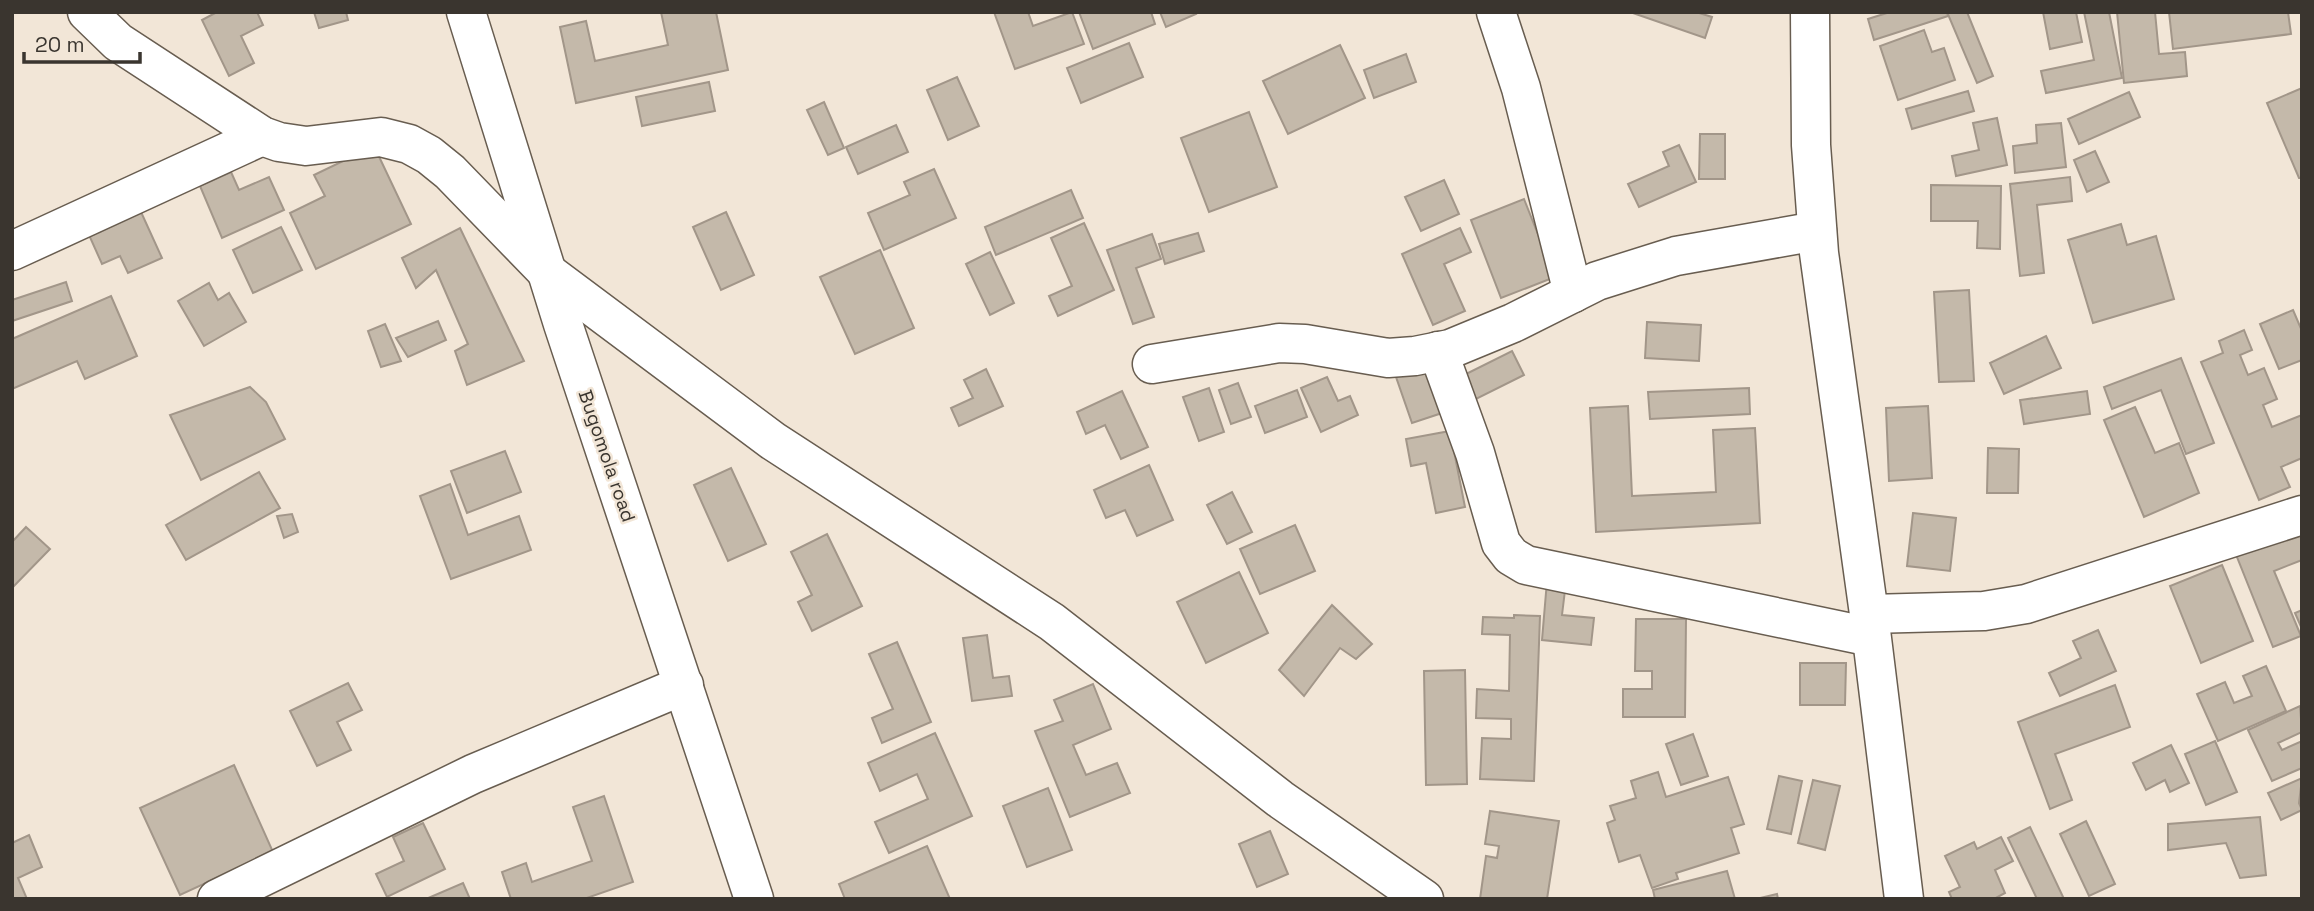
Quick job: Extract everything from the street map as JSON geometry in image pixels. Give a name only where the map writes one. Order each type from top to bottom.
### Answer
[{"type":"street","points":[[87,12],[118,42],[262,136],[306,146],[381,137],[409,144],[450,172],[548,274],[774,442],[1052,622],[1280,799],[1424,899]]},
{"type":"street","name":"Bugomola road","points":[[466,12],[548,274],[684,685],[698,739],[754,899]]},
{"type":"street","points":[[1496,12],[1521,88],[1573,293]]},
{"type":"street","points":[[1810,12],[1811,145],[1817,231],[1904,899]]},
{"type":"street","points":[[12,251],[262,136]]},
{"type":"street","points":[[1152,364],[1279,343],[1305,344],[1388,358],[1438,351],[1513,323],[1597,281],[1676,256],[1817,231]]},
{"type":"street","points":[[1438,351],[1475,453],[1495,525],[1511,556],[1526,565],[1870,626],[2026,604],[2302,515]]},
{"type":"street","points":[[217,899],[472,774],[684,685]]},
{"type":"building","points":[[217,12],[257,12],[263,25],[241,36],[254,63],[229,76],[202,20]]},
{"type":"building","points":[[314,12],[346,12],[348,20],[319,28]]},
{"type":"building","points":[[661,12],[716,12],[728,70],[576,103],[560,27],[586,21],[595,61],[668,45]]},
{"type":"building","points":[[994,12],[1028,12],[1033,26],[1072,12],[1084,44],[1015,69]]},
{"type":"building","points":[[1079,12],[1151,12],[1155,24],[1093,49]]},
{"type":"building","points":[[1160,12],[1195,12],[1196,14],[1166,27]]},
{"type":"building","points":[[1630,12],[1696,12],[1712,17],[1705,38]]},
{"type":"building","points":[[1890,12],[1947,12],[1948,16],[1874,40],[1868,19]]},
{"type":"building","points":[[1947,12],[1967,12],[1993,76],[1977,83]]},
{"type":"building","points":[[2043,12],[2076,12],[2082,42],[2050,49]]},
{"type":"building","points":[[2084,12],[2109,12],[2122,78],[2046,93],[2041,71],[2094,60]]},
{"type":"building","points":[[2117,12],[2155,12],[2159,54],[2185,52],[2187,76],[2124,83]]},
{"type":"building","points":[[2169,12],[2288,12],[2291,34],[2173,49]]},
{"type":"building","points":[[1924,30],[1932,52],[1944,48],[1955,80],[1898,100],[1880,46]]},
{"type":"building","points":[[1129,43],[1143,77],[1081,103],[1067,68]]},
{"type":"building","points":[[1340,45],[1365,98],[1288,134],[1263,81]]},
{"type":"building","points":[[1406,54],[1416,82],[1374,98],[1364,70]]},
{"type":"building","points":[[957,77],[979,126],[948,140],[927,90]]},
{"type":"building","points":[[709,82],[715,111],[642,126],[636,97]]},
{"type":"building","points":[[2302,88],[2302,178],[2299,178],[2267,103]]},
{"type":"building","points":[[1968,91],[1974,111],[1912,129],[1906,109]]},
{"type":"building","points":[[2129,92],[2140,117],[2079,144],[2068,119]]},
{"type":"building","points":[[824,102],[844,148],[828,155],[807,110]]},
{"type":"building","points":[[1249,112],[1277,187],[1209,212],[1181,138]]},
{"type":"building","points":[[1997,118],[2007,165],[1956,176],[1952,156],[1979,150],[1973,123]]},
{"type":"building","points":[[2061,123],[2066,167],[2015,173],[2013,146],[2037,143],[2036,125]]},
{"type":"building","points":[[896,125],[908,152],[858,174],[846,147]]},
{"type":"building","points":[[1700,134],[1725,134],[1725,179],[1699,179]]},
{"type":"building","points":[[1679,145],[1696,182],[1639,207],[1628,184],[1669,166],[1663,152]]},
{"type":"building","points":[[374,146],[411,224],[316,269],[290,213],[325,196],[314,175]]},
{"type":"building","points":[[2095,151],[2109,182],[2087,192],[2074,160]]},
{"type":"building","points":[[934,169],[956,218],[884,250],[868,213],[910,195],[904,182]]},
{"type":"building","points":[[231,172],[239,190],[269,177],[284,210],[222,238],[200,186]]},
{"type":"building","points":[[2070,177],[2072,201],[2037,205],[2044,273],[2020,276],[2010,184]]},
{"type":"building","points":[[1444,180],[1459,214],[1421,231],[1405,197]]},
{"type":"building","points":[[1931,185],[2001,186],[2000,249],[1977,248],[1978,221],[1931,221]]},
{"type":"building","points":[[1071,190],[1083,218],[996,255],[985,227]]},
{"type":"building","points":[[1524,199],[1555,277],[1501,298],[1471,220]]},
{"type":"building","points":[[141,212],[162,258],[128,273],[120,256],[102,264],[89,235]]},
{"type":"building","points":[[726,212],[754,275],[721,290],[693,227]]},
{"type":"building","points":[[1084,223],[1114,290],[1058,316],[1049,296],[1072,286],[1051,238]]},
{"type":"building","points":[[2121,224],[2127,245],[2156,236],[2174,299],[2093,323],[2068,240]]},
{"type":"building","points":[[281,227],[302,270],[253,293],[233,250]]},
{"type":"building","points":[[460,228],[524,361],[467,385],[455,351],[468,344],[436,270],[416,288],[402,258]]},
{"type":"building","points":[[1460,228],[1471,252],[1444,264],[1465,311],[1433,325],[1402,254]]},
{"type":"building","points":[[1198,233],[1204,251],[1165,264],[1159,244]]},
{"type":"building","points":[[1152,234],[1161,259],[1136,268],[1154,317],[1133,324],[1107,250]]},
{"type":"building","points":[[880,250],[914,328],[855,354],[820,277]]},
{"type":"building","points":[[990,252],[1014,303],[990,315],[966,264]]},
{"type":"building","points":[[66,282],[72,301],[12,321],[12,300]]},
{"type":"building","points":[[209,283],[218,300],[229,293],[246,322],[204,346],[178,301]]},
{"type":"building","points":[[1969,290],[1974,381],[1939,382],[1934,292]]},
{"type":"building","points":[[111,296],[137,356],[85,379],[77,361],[12,389],[12,339]]},
{"type":"building","points":[[2293,310],[2302,331],[2302,360],[2279,369],[2260,324]]},
{"type":"building","points":[[438,321],[446,340],[408,357],[396,338]]},
{"type":"building","points":[[1647,322],[1701,325],[1699,361],[1645,358]]},
{"type":"building","points":[[385,324],[401,361],[381,367],[368,331]]},
{"type":"building","points":[[2244,330],[2252,350],[2240,355],[2248,375],[2264,368],[2277,399],[2263,405],[2272,427],[2302,415],[2302,458],[2281,467],[2290,487],[2259,500],[2201,362],[2223,353],[2219,341]]},
{"type":"building","points":[[2046,336],[2061,368],[2004,394],[1990,363]]},
{"type":"building","points":[[1512,351],[1524,375],[1472,401],[1460,377]]},
{"type":"building","points":[[2181,358],[2214,443],[2186,454],[2161,390],[2112,409],[2104,387]]},
{"type":"building","points":[[1425,363],[1442,413],[1412,423],[1395,374]]},
{"type":"building","points":[[986,369],[1003,406],[959,426],[951,408],[973,398],[964,380]]},
{"type":"building","points":[[1327,377],[1338,401],[1350,396],[1358,415],[1321,432],[1301,388]]},
{"type":"building","points":[[1238,383],[1251,417],[1231,424],[1219,390]]},
{"type":"building","points":[[250,387],[266,402],[285,439],[201,480],[170,415]]},
{"type":"building","points":[[1209,388],[1224,432],[1199,441],[1183,397]]},
{"type":"building","points":[[1749,388],[1750,414],[1650,419],[1648,392]]},
{"type":"building","points":[[1297,390],[1307,417],[1265,433],[1255,406]]},
{"type":"building","points":[[1122,391],[1148,447],[1121,459],[1105,425],[1086,434],[1077,412]]},
{"type":"building","points":[[2087,391],[2090,414],[2024,424],[2020,400]]},
{"type":"building","points":[[1628,406],[1632,496],[1716,492],[1713,430],[1755,428],[1760,523],[1596,532],[1590,408]]},
{"type":"building","points":[[1928,406],[1932,478],[1889,481],[1886,408]]},
{"type":"building","points":[[2135,407],[2155,453],[2179,443],[2199,493],[2144,517],[2104,420]]},
{"type":"building","points":[[1450,431],[1465,507],[1436,513],[1426,463],[1411,466],[1406,439]]},
{"type":"building","points":[[1988,448],[2019,449],[2018,493],[1987,493]]},
{"type":"building","points":[[505,451],[521,492],[467,513],[451,471]]},
{"type":"building","points":[[1149,465],[1173,520],[1137,536],[1125,510],[1106,518],[1094,490]]},
{"type":"building","points":[[731,468],[766,544],[728,561],[694,485]]},
{"type":"building","points":[[259,472],[280,508],[186,560],[166,525]]},
{"type":"building","points":[[450,484],[468,535],[519,516],[531,550],[451,579],[420,496]]},
{"type":"building","points":[[1232,492],[1252,532],[1227,544],[1207,505]]},
{"type":"building","points":[[1913,513],[1956,518],[1950,571],[1907,566]]},
{"type":"building","points":[[292,514],[298,532],[284,538],[277,516]]},
{"type":"building","points":[[1295,525],[1315,571],[1260,594],[1240,549]]},
{"type":"building","points":[[2302,525],[2302,560],[2274,571],[2301,636],[2273,647],[2235,552]]},
{"type":"building","points":[[26,527],[50,549],[12,588],[12,542]]},
{"type":"building","points":[[827,534],[862,606],[812,631],[798,602],[812,595],[791,552]]},
{"type":"building","points":[[2222,565],[2253,641],[2201,663],[2170,586]]},
{"type":"building","points":[[1239,572],[1268,633],[1206,663],[1177,602]]},
{"type":"building","points":[[1547,581],[1566,582],[1562,615],[1594,618],[1591,645],[1542,640]]},
{"type":"building","points":[[1332,605],[1372,644],[1356,659],[1340,648],[1304,696],[1279,670]]},
{"type":"building","points":[[2302,610],[2302,629],[2295,613]]},
{"type":"building","points":[[1514,615],[1540,616],[1534,781],[1480,779],[1482,738],[1511,739],[1511,719],[1476,718],[1477,689],[1509,691],[1510,635],[1482,634],[1483,617],[1514,618]]},
{"type":"building","points":[[1636,619],[1686,619],[1685,717],[1623,717],[1623,689],[1652,689],[1652,671],[1635,671]]},
{"type":"building","points":[[2098,630],[2116,671],[2060,696],[2049,673],[2081,658],[2073,641]]},
{"type":"building","points":[[987,635],[993,678],[1009,676],[1012,696],[972,701],[963,638]]},
{"type":"building","points":[[897,642],[931,722],[882,743],[872,718],[893,709],[869,654]]},
{"type":"building","points":[[1800,663],[1846,663],[1845,705],[1800,705]]},
{"type":"building","points":[[2266,666],[2286,711],[2218,741],[2197,694],[2225,682],[2234,703],[2252,696],[2243,676]]},
{"type":"building","points":[[1465,670],[1467,784],[1426,785],[1424,671]]},
{"type":"building","points":[[348,683],[362,710],[337,722],[351,750],[317,766],[290,711]]},
{"type":"building","points":[[1093,684],[1111,729],[1073,745],[1086,775],[1117,763],[1130,793],[1070,817],[1035,731],[1063,721],[1054,700]]},
{"type":"building","points":[[2115,685],[2130,727],[2055,754],[2072,800],[2050,809],[2018,722]]},
{"type":"building","points":[[2300,706],[2302,732],[2278,743],[2282,750],[2302,741],[2302,768],[2272,781],[2248,730]]},
{"type":"building","points":[[935,733],[972,816],[889,853],[875,822],[928,799],[917,774],[880,791],[868,763]]},
{"type":"building","points":[[1693,734],[1708,776],[1681,785],[1666,744]]},
{"type":"building","points":[[2215,741],[2237,792],[2206,805],[2185,754]]},
{"type":"building","points":[[2171,745],[2189,783],[2170,792],[2165,780],[2146,790],[2133,763]]},
{"type":"building","points":[[234,765],[273,852],[180,895],[140,808]]},
{"type":"building","points":[[1658,772],[1666,797],[1728,777],[1744,824],[1731,828],[1739,853],[1676,873],[1678,879],[1652,888],[1640,855],[1619,862],[1607,823],[1615,820],[1610,806],[1636,798],[1631,781]]},
{"type":"building","points":[[1779,776],[1802,781],[1791,834],[1767,829]]},
{"type":"building","points":[[2302,778],[2299,803],[2302,810],[2281,820],[2268,793]]},
{"type":"building","points":[[1813,780],[1840,786],[1825,850],[1798,843]]},
{"type":"building","points":[[1048,788],[1072,850],[1027,867],[1003,806]]},
{"type":"building","points":[[604,796],[633,882],[584,899],[511,899],[502,872],[526,863],[532,882],[592,861],[573,807]]},
{"type":"building","points":[[1490,811],[1559,821],[1547,899],[1480,899],[1486,856],[1497,858],[1499,846],[1485,844]]},
{"type":"building","points":[[2260,817],[2266,875],[2240,878],[2226,843],[2168,850],[2168,824]]},
{"type":"building","points":[[2086,821],[2115,884],[2089,896],[2060,834]]},
{"type":"building","points":[[423,823],[445,869],[387,897],[376,874],[404,861],[393,837]]},
{"type":"building","points":[[2030,827],[2064,899],[2037,899],[2008,838]]},
{"type":"building","points":[[1270,831],[1288,874],[1257,887],[1239,844]]},
{"type":"building","points":[[29,835],[42,867],[18,878],[27,899],[12,899],[12,843]]},
{"type":"building","points":[[2001,837],[2013,861],[1995,870],[2005,893],[1994,899],[1952,899],[1949,892],[1960,887],[1945,856],[1974,842],[1977,849]]},
{"type":"building","points":[[927,846],[950,899],[845,899],[839,884]]},
{"type":"building","points":[[1727,871],[1735,899],[1655,899],[1653,890]]},
{"type":"building","points":[[463,883],[470,899],[426,899]]},
{"type":"building","points":[[1777,894],[1778,899],[1756,899]]}]
